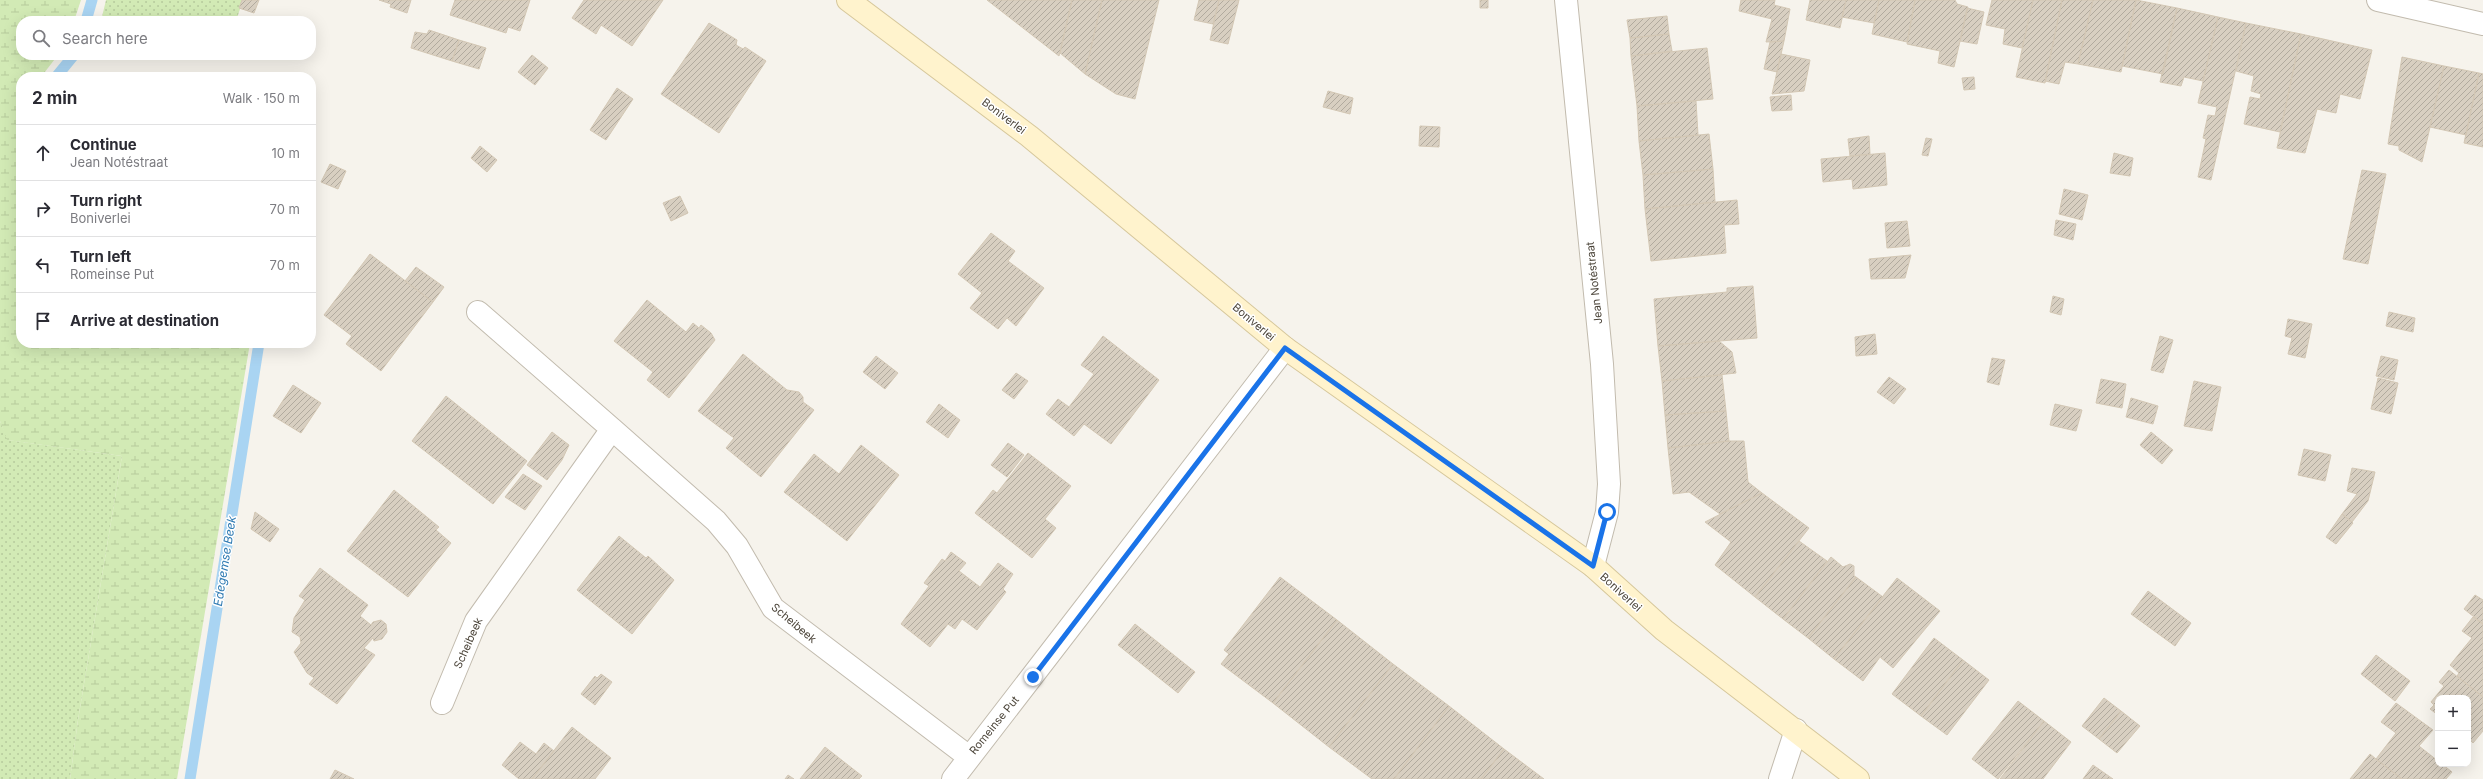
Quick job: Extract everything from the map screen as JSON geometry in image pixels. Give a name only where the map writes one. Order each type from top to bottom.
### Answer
[{"type":"main road","name":"Boniverlei","points":[[848,0],[1029,136],[1285,348],[1593,566],[1664,630],[1858,779]]},
{"type":"street","name":"Jean Notéstraat","points":[[1566,0],[1602,364],[1609,484],[1607,512],[1593,566]]},
{"type":"street","points":[[2378,0],[2483,24]]},
{"type":"street","name":"Scheibeek","points":[[478,312],[716,521],[737,546],[773,608],[969,757]]},
{"type":"street","name":"Romeinse Put","points":[[953,779],[1285,348]]},
{"type":"street","name":"Scheibeek","points":[[442,703],[476,621],[612,429]]},
{"type":"street","points":[[1780,779],[1796,730]]},
{"type":"green space","points":[[0,0],[81,0],[76,16],[16,16],[16,60],[54,60],[45,72],[16,72],[16,348],[249,348],[177,779],[70,779],[78,720],[122,456],[7,440],[0,421]]},
{"type":"green space","points":[[106,0],[243,0],[238,16],[102,16]]},
{"type":"green space","points":[[0,421],[8,440],[122,456],[78,720],[70,779],[0,779]]},
{"type":"building","points":[[242,0],[259,0],[254,13],[239,8]]},
{"type":"building","points":[[379,0],[411,0],[407,13],[390,7],[391,4]]},
{"type":"building","points":[[455,0],[530,0],[520,31],[508,27],[506,33],[450,15]]},
{"type":"building","points":[[584,0],[663,0],[632,46],[601,25],[596,34],[572,18]]},
{"type":"building","points":[[987,0],[1072,0],[1059,56]]},
{"type":"building","points":[[1072,0],[1102,0],[1085,74],[1060,53]]},
{"type":"building","points":[[1102,0],[1159,0],[1135,99],[1116,94],[1085,74]]},
{"type":"building","points":[[1199,0],[1219,0],[1213,24],[1194,20]]},
{"type":"building","points":[[1219,0],[1239,0],[1228,44],[1210,40]]},
{"type":"building","points":[[1480,0],[1488,0],[1488,8],[1480,8]]},
{"type":"building","points":[[1741,0],[1775,0],[1774,5],[1790,9],[1784,41],[1766,42],[1772,19],[1739,11]]},
{"type":"building","points":[[1810,0],[1846,0],[1840,28],[1806,20]]},
{"type":"building","points":[[1846,0],[1879,0],[1874,23],[1842,17]]},
{"type":"building","points":[[1879,0],[1915,0],[1907,42],[1872,34]]},
{"type":"building","points":[[1915,0],[1955,0],[1957,4],[1968,7],[1954,67],[1938,63],[1940,51],[1907,44]]},
{"type":"building","points":[[1992,0],[2033,0],[2022,48],[2003,44],[2005,29],[1986,25]]},
{"type":"building","points":[[2033,0],[2062,0],[2045,83],[2016,77]]},
{"type":"building","points":[[2062,0],[2093,0],[2078,64],[2065,62],[2059,84],[2045,81]]},
{"type":"building","points":[[2093,0],[2136,0],[2121,72],[2078,64]]},
{"type":"building","points":[[2136,0],[2177,8],[2163,74],[2122,66]]},
{"type":"building","points":[[1967,8],[1984,12],[1977,44],[1960,41]]},
{"type":"building","points":[[2177,8],[2218,17],[2203,81],[2184,77],[2181,86],[2160,82]]},
{"type":"building","points":[[1667,16],[1669,34],[1630,38],[1627,20]]},
{"type":"building","points":[[2218,17],[2246,23],[2211,180],[2198,177],[2206,139],[2203,138],[2208,115],[2215,116],[2217,107],[2198,103]]},
{"type":"building","points":[[709,23],[737,40],[736,45],[743,49],[745,47],[766,61],[719,133],[661,94]]},
{"type":"building","points":[[2246,23],[2301,34],[2280,132],[2244,124],[2250,97],[2260,99],[2261,94],[2251,91],[2254,76],[2236,71]]},
{"type":"building","points":[[429,30],[459,40],[452,61],[411,48],[415,32],[427,34]]},
{"type":"building","points":[[1669,34],[1672,51],[1631,56],[1630,38]]},
{"type":"building","points":[[2301,34],[2372,50],[2360,99],[2340,94],[2336,113],[2317,109],[2305,153],[2277,148]]},
{"type":"building","points":[[459,40],[486,48],[479,69],[452,61]]},
{"type":"building","points":[[1784,41],[1777,72],[1764,69],[1770,42]]},
{"type":"building","points":[[1707,48],[1713,99],[1637,106],[1631,56]]},
{"type":"building","points":[[1781,54],[1810,60],[1804,91],[1772,94]]},
{"type":"building","points":[[532,55],[548,68],[535,85],[518,72]]},
{"type":"building","points":[[2402,57],[2444,66],[2422,162],[2399,150],[2399,146],[2388,144]]},
{"type":"building","points":[[2444,66],[2479,73],[2466,135],[2430,127]]},
{"type":"building","points":[[2479,73],[2483,74],[2483,147],[2464,143]]},
{"type":"building","points":[[1974,77],[1975,89],[1964,90],[1962,78]]},
{"type":"building","points":[[617,88],[633,99],[606,140],[590,130]]},
{"type":"building","points":[[1328,91],[1353,98],[1350,114],[1323,107]]},
{"type":"building","points":[[1791,95],[1792,110],[1772,111],[1770,97]]},
{"type":"building","points":[[1696,101],[1698,135],[1639,141],[1637,106]]},
{"type":"building","points":[[1420,126],[1440,127],[1439,147],[1419,146]]},
{"type":"building","points":[[1709,134],[1713,169],[1643,175],[1639,141]]},
{"type":"building","points":[[1869,136],[1870,154],[1850,156],[1848,139]]},
{"type":"building","points":[[1926,138],[1932,139],[1928,156],[1922,155]]},
{"type":"building","points":[[480,146],[497,160],[487,172],[471,158]]},
{"type":"building","points":[[1885,153],[1887,185],[1853,189],[1852,179],[1823,182],[1821,159]]},
{"type":"building","points":[[2114,153],[2133,158],[2130,176],[2110,173]]},
{"type":"building","points":[[330,164],[346,171],[338,189],[321,182]]},
{"type":"building","points":[[1713,169],[1715,202],[1645,209],[1643,175]]},
{"type":"building","points":[[2362,170],[2386,174],[2368,264],[2343,259]]},
{"type":"building","points":[[2064,189],[2088,195],[2082,220],[2059,214]]},
{"type":"building","points":[[680,196],[688,213],[671,221],[663,203]]},
{"type":"building","points":[[1737,200],[1739,224],[1724,225],[1726,253],[1651,261],[1645,209]]},
{"type":"building","points":[[2056,220],[2076,224],[2073,240],[2054,235]]},
{"type":"building","points":[[1907,221],[1910,246],[1887,248],[1885,223]]},
{"type":"building","points":[[991,233],[1015,251],[1008,261],[1044,288],[1016,326],[1007,318],[998,329],[970,308],[982,293],[958,274]]},
{"type":"building","points":[[370,254],[433,302],[381,371],[346,344],[352,336],[324,315]]},
{"type":"building","points":[[1911,255],[1905,278],[1871,279],[1869,259]]},
{"type":"building","points":[[416,267],[444,287],[433,302],[405,281]]},
{"type":"building","points":[[1753,286],[1757,338],[1658,346],[1654,299],[1727,292],[1727,288]]},
{"type":"building","points":[[2053,296],[2064,299],[2061,315],[2050,312]]},
{"type":"building","points":[[647,300],[686,332],[693,323],[699,328],[701,325],[711,333],[715,340],[669,398],[647,380],[653,372],[614,341]]},
{"type":"building","points":[[2389,312],[2415,318],[2413,332],[2386,326]]},
{"type":"building","points":[[2288,319],[2312,324],[2305,358],[2288,354],[2292,338],[2285,336]]},
{"type":"building","points":[[1875,334],[1877,354],[1856,356],[1855,337]]},
{"type":"building","points":[[1103,336],[1159,380],[1111,444],[1084,424],[1074,436],[1046,414],[1058,399],[1069,407],[1094,374],[1081,365]]},
{"type":"building","points":[[2160,336],[2173,340],[2163,373],[2151,370]]},
{"type":"building","points":[[1719,341],[1732,352],[1736,373],[1662,381],[1658,346]]},
{"type":"building","points":[[743,354],[787,390],[799,392],[803,397],[803,402],[814,410],[761,477],[726,448],[734,438],[698,411]]},
{"type":"building","points":[[876,356],[898,373],[885,389],[863,372]]},
{"type":"building","points":[[2381,356],[2398,360],[2394,380],[2376,376]]},
{"type":"building","points":[[1992,358],[2005,360],[1999,385],[1987,382]]},
{"type":"building","points":[[1016,373],[1028,381],[1014,399],[1002,390]]},
{"type":"building","points":[[1722,375],[1726,411],[1665,415],[1662,381]]},
{"type":"building","points":[[1889,377],[1906,389],[1894,404],[1877,392]]},
{"type":"building","points":[[2378,378],[2398,383],[2391,414],[2371,409]]},
{"type":"building","points":[[2101,379],[2126,384],[2122,408],[2096,403]]},
{"type":"building","points":[[2194,381],[2221,387],[2212,431],[2184,426]]},
{"type":"building","points":[[293,385],[321,403],[301,433],[273,416]]},
{"type":"building","points":[[446,396],[527,461],[493,504],[412,441]]},
{"type":"building","points":[[2131,398],[2158,406],[2153,424],[2126,417]]},
{"type":"building","points":[[939,404],[960,420],[948,438],[926,422]]},
{"type":"building","points":[[2055,404],[2082,410],[2076,431],[2050,425]]},
{"type":"building","points":[[1726,411],[1729,441],[1668,448],[1665,415]]},
{"type":"building","points":[[552,432],[569,445],[562,460],[547,480],[527,465]]},
{"type":"building","points":[[2151,432],[2173,450],[2162,464],[2140,445]]},
{"type":"building","points":[[1729,441],[1744,441],[1748,482],[1762,493],[1720,514],[1689,492],[1673,494],[1668,448]]},
{"type":"building","points":[[1008,443],[1024,455],[1007,477],[991,465]]},
{"type":"building","points":[[861,445],[899,475],[847,541],[784,492],[814,454],[839,474]]},
{"type":"building","points":[[2304,449],[2331,455],[2325,481],[2298,475]]},
{"type":"building","points":[[1028,453],[1071,486],[1045,519],[1056,528],[1032,558],[975,513],[993,490],[997,493]]},
{"type":"building","points":[[2352,468],[2375,472],[2368,501],[2352,522],[2342,514],[2357,494],[2347,491]]},
{"type":"building","points":[[523,474],[542,486],[525,510],[505,497]]},
{"type":"building","points":[[394,490],[439,527],[436,530],[451,543],[408,597],[347,551]]},
{"type":"building","points":[[1762,493],[1809,528],[1755,597],[1715,565],[1731,542],[1705,522]]},
{"type":"building","points":[[255,512],[279,529],[270,542],[251,529]]},
{"type":"building","points":[[2342,514],[2353,523],[2336,544],[2326,537]]},
{"type":"building","points":[[619,536],[646,558],[648,556],[674,580],[632,634],[577,590]]},
{"type":"building","points":[[1799,541],[1827,561],[1783,619],[1755,597]]},
{"type":"building","points":[[951,552],[966,563],[959,571],[980,587],[998,563],[1013,574],[1003,589],[1006,592],[977,630],[962,619],[955,629],[948,624],[930,647],[901,624],[929,586],[924,583],[942,559],[945,561]]},
{"type":"building","points":[[1831,557],[1843,567],[1850,564],[1854,566],[1854,576],[1856,577],[1808,638],[1783,619]]},
{"type":"building","points":[[320,568],[368,605],[360,616],[371,625],[373,622],[381,620],[386,624],[387,632],[382,639],[374,641],[373,638],[364,648],[375,655],[337,704],[309,684],[314,678],[307,673],[294,652],[301,643],[300,637],[292,632],[294,618],[305,600],[299,596]]},
{"type":"building","points":[[1280,577],[1337,620],[1273,703],[1221,664],[1229,654],[1224,650]]},
{"type":"building","points":[[1856,577],[1883,597],[1834,659],[1808,638]]},
{"type":"building","points":[[1897,578],[1940,611],[1893,668],[1880,657],[1863,681],[1834,659]]},
{"type":"building","points":[[2148,591],[2191,623],[2175,646],[2131,614]]},
{"type":"building","points":[[2475,595],[2483,600],[2483,624],[2464,609]]},
{"type":"building","points":[[2473,617],[2483,624],[2483,697],[2457,676],[2459,673],[2450,665],[2472,638],[2462,631]]},
{"type":"building","points":[[1337,620],[1393,664],[1329,747],[1273,703]]},
{"type":"building","points":[[1135,624],[1195,672],[1178,693],[1118,645]]},
{"type":"building","points":[[1934,638],[1963,660],[1921,716],[1892,694]]},
{"type":"building","points":[[2376,655],[2410,681],[2395,701],[2361,674]]},
{"type":"building","points":[[1963,660],[1989,680],[1947,735],[1921,716]]},
{"type":"building","points":[[1393,664],[1449,706],[1394,779],[1372,779],[1329,747]]},
{"type":"building","points":[[2449,670],[2483,697],[2483,731],[2473,743],[2471,741],[2471,695],[2437,695],[2444,686],[2439,682]]},
{"type":"building","points":[[601,674],[612,682],[595,705],[581,694],[595,676],[597,678]]},
{"type":"building","points":[[2435,697],[2435,713],[2430,709],[2434,705],[2431,702]]},
{"type":"building","points":[[2104,698],[2121,711],[2099,739],[2082,726]]},
{"type":"building","points":[[2018,701],[2044,721],[1998,779],[1972,759]]},
{"type":"building","points":[[2396,703],[2433,730],[2419,746],[2435,759],[2435,767],[2446,767],[2452,772],[2446,779],[2402,779],[2376,759],[2396,733],[2381,722]]},
{"type":"building","points":[[1449,706],[1504,749],[1481,779],[1394,779]]},
{"type":"building","points":[[2121,711],[2140,726],[2117,753],[2099,739]]},
{"type":"building","points":[[2044,721],[2071,742],[2043,779],[2000,779]]},
{"type":"building","points":[[572,727],[611,758],[595,779],[532,779]]},
{"type":"building","points":[[520,742],[536,754],[544,743],[554,751],[532,779],[519,779],[502,765]]},
{"type":"building","points":[[825,747],[862,776],[859,779],[800,779]]},
{"type":"building","points":[[1504,749],[1544,779],[1481,779]]},
{"type":"building","points":[[2370,754],[2376,759],[2402,779],[2350,779]]},
{"type":"building","points":[[2093,765],[2113,779],[2083,779]]},
{"type":"building","points":[[335,770],[354,779],[330,779]]},
{"type":"building","points":[[788,775],[794,779],[785,779]]},
{"type":"waterway","name":"Edegemse Beek","points":[[87,16],[92,0]]},
{"type":"waterway","name":"Edegemse Beek","points":[[60,72],[70,60]]},
{"type":"waterway","name":"Edegemse Beek","points":[[190,779],[258,348]]},
{"type":"route","points":[[1033,677],[1285,348],[1593,566],[1607,512]]}]
